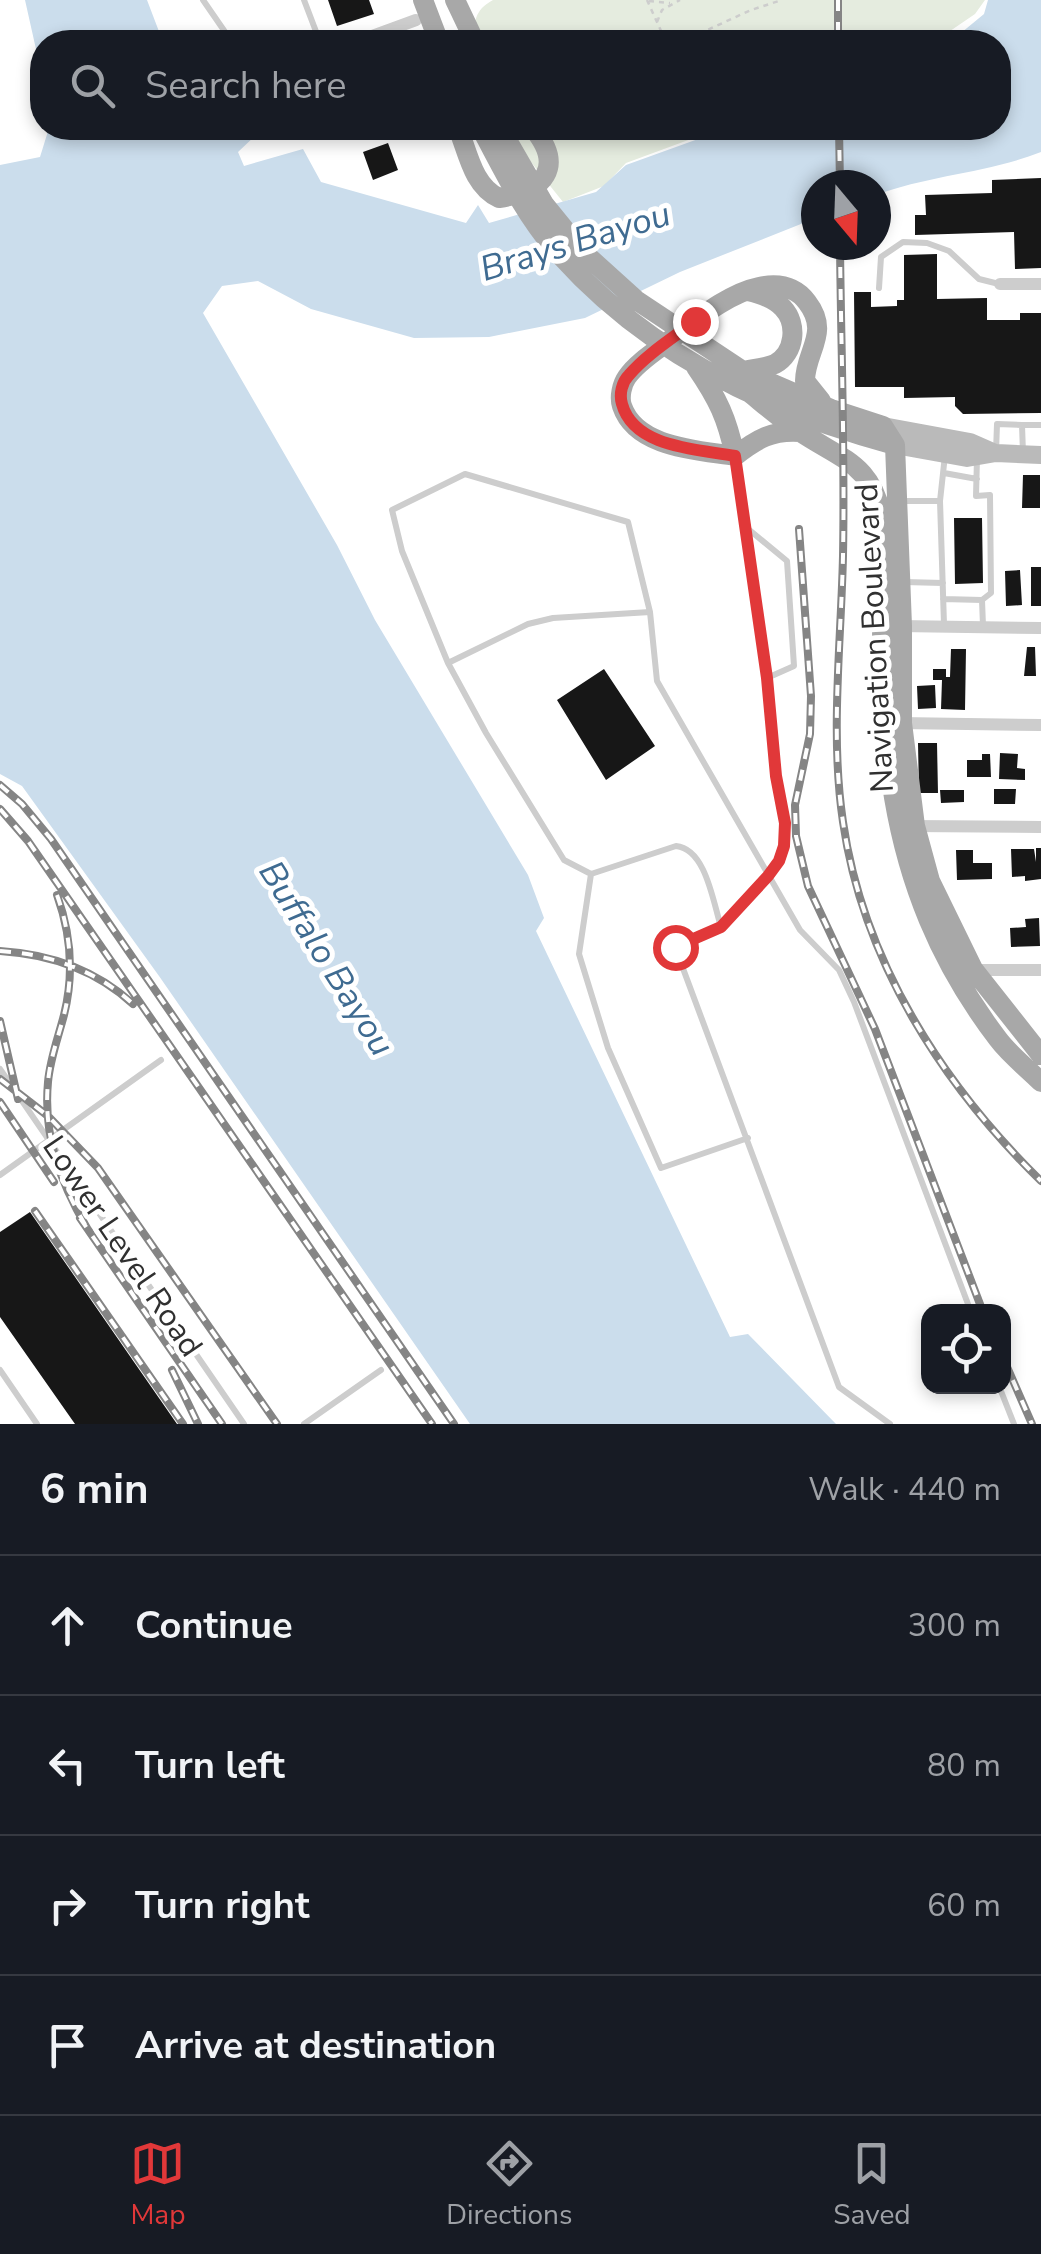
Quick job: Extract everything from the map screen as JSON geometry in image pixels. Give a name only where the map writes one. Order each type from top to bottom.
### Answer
[{"type":"main road","points":[[459,2],[460,30]]},
{"type":"main road","points":[[459,2],[471,30]]},
{"type":"main road","points":[[417,7],[432,30]]},
{"type":"main road","points":[[463,140],[485,192],[499,198],[544,177],[551,157],[543,140]]},
{"type":"main road","points":[[502,143],[582,252],[692,356],[719,401],[735,456]]},
{"type":"main road","points":[[502,143],[522,203],[560,255],[615,309],[750,393],[944,464],[987,455],[1032,455]]},
{"type":"main road","points":[[800,432],[778,430],[735,456],[662,442],[636,428],[623,409],[620,396],[626,378],[695,321],[746,291],[779,285],[794,289],[814,315],[818,338],[805,371],[805,382],[830,409]]},
{"type":"main road","points":[[743,371],[776,363],[787,354],[792,340],[792,320],[782,306],[765,295],[746,291]]},
{"type":"main road","points":[[692,356],[743,371],[830,409],[882,426],[970,442],[987,455]]},
{"type":"main road","name":"Navigation Boulevard","points":[[750,393],[800,432],[858,466],[880,502],[892,626],[892,723],[906,826],[963,970],[1000,1041],[1041,1082]]},
{"type":"main road","name":"Navigation Boulevard","points":[[882,426],[895,445],[900,582],[892,626]]},
{"type":"main road","name":"Navigation Boulevard","points":[[963,970],[1041,1055]]},
{"type":"street","points":[[377,30],[417,7]]},
{"type":"street","points":[[1000,284],[1041,284]]},
{"type":"street","points":[[892,626],[1041,628]]},
{"type":"street","points":[[892,723],[1041,725]]},
{"type":"street","points":[[906,826],[1041,827]]},
{"type":"street","points":[[963,970],[1041,970]]},
{"type":"lane","points":[[204,0],[224,30]]},
{"type":"lane","points":[[304,0],[315,30]]},
{"type":"lane","points":[[879,288],[881,258],[903,242],[927,243],[950,251],[979,280],[1000,284]]},
{"type":"lane","points":[[943,599],[982,600],[991,593],[990,496],[976,496],[977,479],[996,424],[1041,425]]},
{"type":"lane","points":[[1022,425],[1032,455]]},
{"type":"lane","points":[[735,456],[785,823],[779,861],[768,876],[721,927],[675,947],[839,1387],[890,1424]]},
{"type":"lane","points":[[944,627],[940,501],[944,464],[977,479]]},
{"type":"lane","points":[[721,927],[697,856],[688,847],[676,846],[591,874],[564,860],[486,734],[448,663],[402,551],[392,510],[465,474],[628,522],[650,612],[657,681],[800,930],[839,970],[967,1304]]},
{"type":"lane","points":[[897,500],[940,501]]},
{"type":"lane","points":[[747,528],[787,561],[794,666],[767,678]]},
{"type":"lane","points":[[900,582],[942,583]]},
{"type":"lane","points":[[982,600],[983,628]]},
{"type":"lane","points":[[448,663],[528,624],[553,618],[650,612]]},
{"type":"lane","points":[[591,874],[579,954],[608,1048],[661,1168],[748,1138]]},
{"type":"lane","points":[[0,1176],[161,1060]]},
{"type":"lane","name":"Lower Level Road","points":[[0,1070],[244,1424]]},
{"type":"lane","points":[[0,1370],[38,1424]]},
{"type":"lane","points":[[304,1424],[381,1370]]},
{"type":"lane","points":[[1002,1394],[1014,1424]]},
{"type":"path","points":[[647,0],[657,4],[680,0]]},
{"type":"path","points":[[647,0],[658,29]]},
{"type":"path","points":[[707,30],[782,0]]},
{"type":"path","points":[[658,29],[660,14],[672,3]]},
{"type":"shaded area","points":[[493,0],[985,0],[975,14],[952,30],[474,30],[479,13]]},
{"type":"shaded area","points":[[517,140],[688,140],[626,163],[604,186],[563,202]]},
{"type":"water","points":[[25,0],[147,0],[158,30],[32,30]]},
{"type":"water","points":[[988,0],[1041,0],[1041,152],[891,191],[891,170],[801,170],[801,224],[680,272],[585,318],[489,337],[414,338],[311,309],[258,281],[222,286],[203,313],[337,545],[375,620],[528,875],[544,918],[536,931],[730,1337],[748,1334],[836,1424],[470,1424],[22,786],[0,774],[0,165],[40,157],[45,140],[251,140],[238,152],[244,166],[303,149],[321,182],[466,223],[478,205],[489,223],[596,192],[626,165],[695,140],[1011,140],[1011,30],[965,30],[984,14]]},
{"type":"building","points":[[328,0],[369,0],[374,14],[337,26]]},
{"type":"building","points":[[388,143],[398,170],[373,180],[363,152]]},
{"type":"building","points":[[1041,178],[1041,268],[1015,269],[1014,232],[915,235],[915,215],[926,215],[925,195],[992,193],[992,180]]},
{"type":"building","points":[[937,254],[937,299],[987,298],[987,320],[1020,320],[1020,313],[1041,313],[1041,413],[963,414],[955,406],[955,397],[904,398],[904,387],[855,387],[854,292],[871,292],[871,307],[897,306],[897,300],[904,300],[904,255]]},
{"type":"building","points":[[1023,475],[1040,475],[1040,508],[1022,508]]},
{"type":"building","points":[[954,518],[982,518],[983,583],[955,584]]},
{"type":"building","points":[[1031,567],[1041,567],[1041,606],[1031,606]]},
{"type":"building","points":[[1020,570],[1022,605],[1006,606],[1005,571]]},
{"type":"building","points":[[1027,647],[1035,647],[1036,676],[1024,676]]},
{"type":"building","points":[[951,649],[966,649],[965,710],[941,709],[942,680],[933,680],[933,669],[946,669],[946,677],[950,677]]},
{"type":"building","points":[[604,669],[655,746],[606,780],[557,700]]},
{"type":"building","points":[[935,685],[936,708],[918,709],[917,686]]},
{"type":"building","points":[[918,743],[937,743],[938,793],[919,793]]},
{"type":"building","points":[[1000,753],[1018,754],[1017,768],[1025,769],[1025,780],[999,779]]},
{"type":"building","points":[[982,754],[990,754],[991,777],[967,777],[967,760],[982,760]]},
{"type":"building","points":[[994,789],[1016,789],[1015,804],[994,804]]},
{"type":"building","points":[[940,790],[964,790],[964,802],[941,803]]},
{"type":"building","points":[[1036,848],[1041,848],[1041,879],[1025,881],[1025,876],[1012,877],[1011,849],[1034,849],[1036,862]]},
{"type":"building","points":[[956,850],[973,850],[973,863],[992,863],[992,879],[957,880]]},
{"type":"building","points":[[1039,918],[1040,946],[1011,947],[1010,928],[1026,927],[1025,919]]},
{"type":"building","points":[[30,1212],[177,1424],[75,1424],[0,1317],[0,1232]]},
{"type":"railway","points":[[838,0],[838,30]]},
{"type":"railway","points":[[839,140],[840,170]]},
{"type":"railway","points":[[840,260],[843,517],[837,756],[853,873],[868,923],[912,1017],[971,1104],[1041,1181]]},
{"type":"railway","points":[[799,529],[811,696],[810,734],[795,805],[796,836],[808,886],[875,1029],[980,1304]]},
{"type":"railway","points":[[0,785],[51,839],[454,1424]]},
{"type":"railway","points":[[0,809],[28,841],[432,1424]]},
{"type":"railway","points":[[57,895],[68,940],[70,970],[67,1000],[49,1073],[48,1121],[61,1176],[87,1228]]},
{"type":"railway","points":[[0,951],[71,966],[104,982],[133,1004]]},
{"type":"railway","points":[[0,1021],[18,1099]]},
{"type":"railway","points":[[0,1079],[48,1116],[98,1168],[277,1424]]},
{"type":"railway","points":[[0,1102],[54,1182]]},
{"type":"railway","points":[[35,1211],[183,1424]]},
{"type":"railway","points":[[80,1218],[222,1424]]},
{"type":"railway","points":[[172,1370],[198,1424]]},
{"type":"railway","points":[[1011,1376],[1032,1424]]},
{"type":"route","points":[[675,947],[721,927],[768,876],[784,846],[785,823],[735,456],[662,442],[636,428],[623,409],[620,396],[626,378],[695,321]]},
{"type":"water label","name":"Brays Bayou","points":[[575,241]]},
{"type":"water label","name":"Buffalo Bayou","points":[[327,958]]}]
